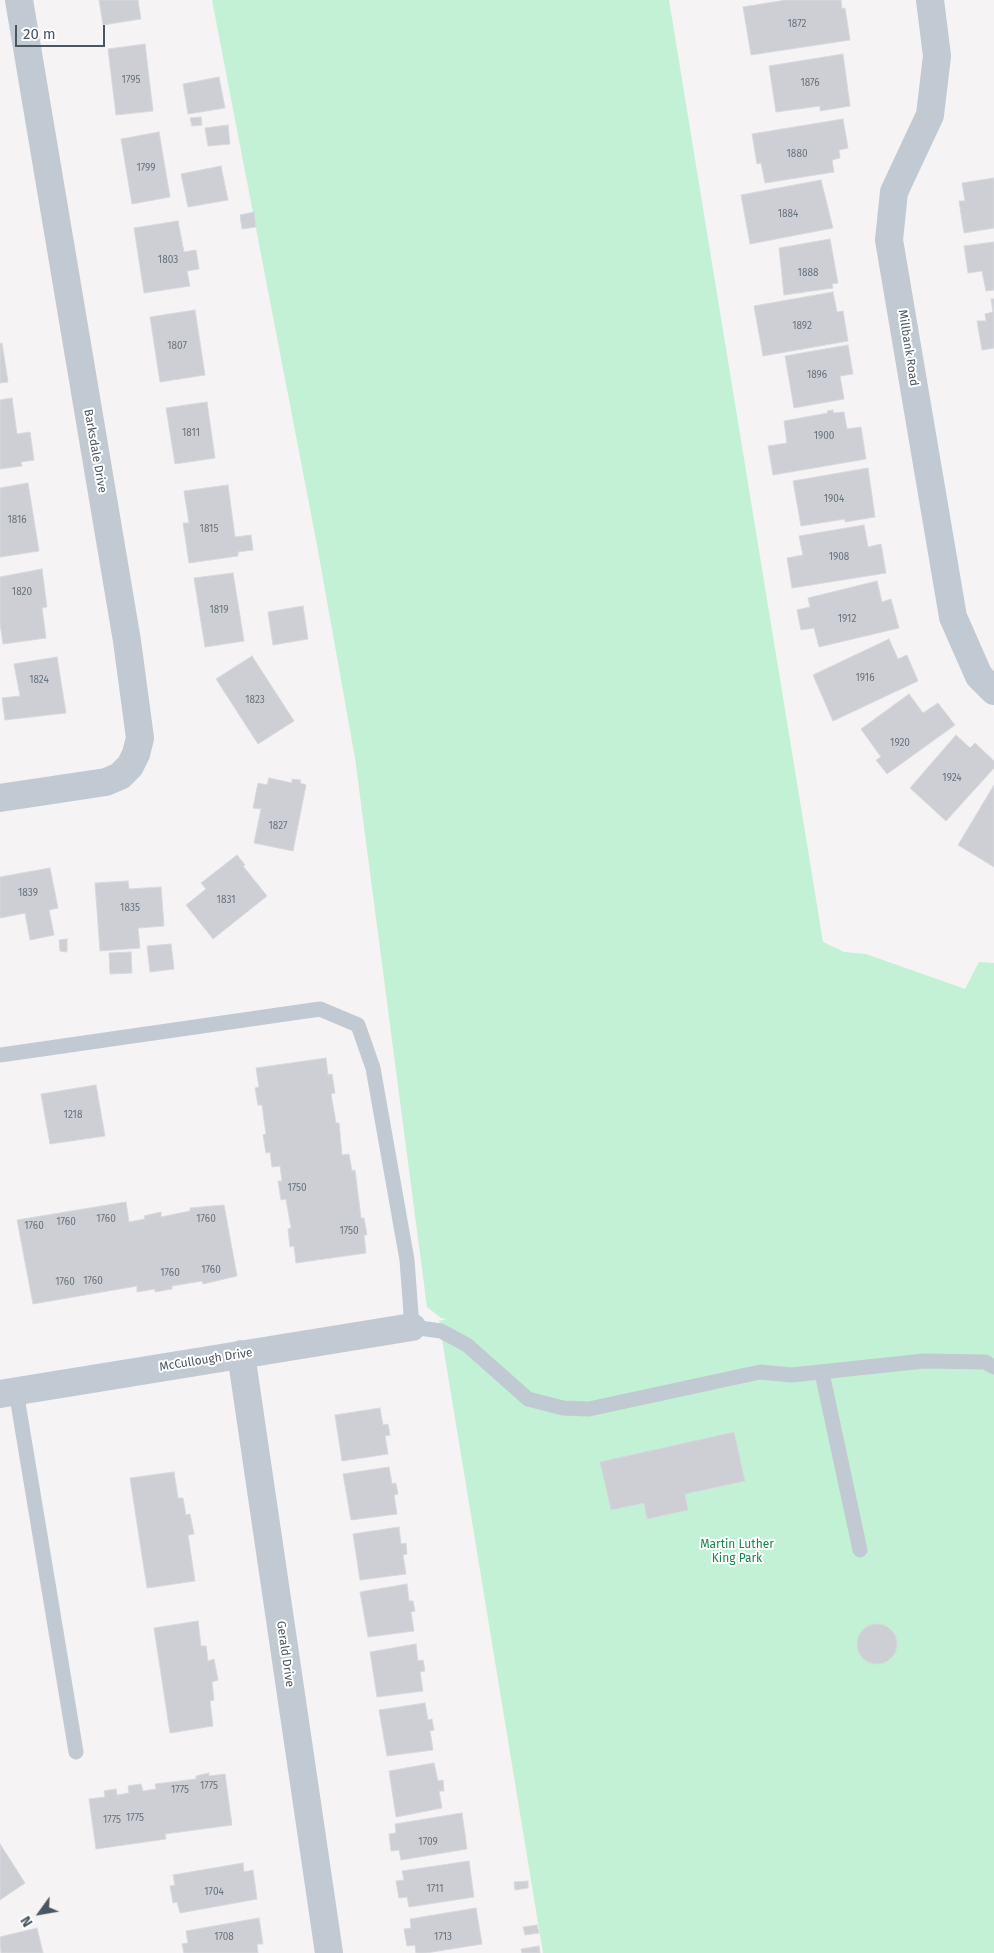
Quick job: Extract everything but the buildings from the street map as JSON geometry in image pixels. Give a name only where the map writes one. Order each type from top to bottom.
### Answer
[{"type":"street","name":"Barksdale Drive","points":[[0,798],[106,782],[120,776],[130,766],[136,754],[140,738],[127,641],[20,0]]},
{"type":"street","name":"Millbank Road","points":[[930,0],[937,56],[930,115],[894,192],[889,240],[952,617],[979,676],[994,691]]},
{"type":"street","name":"McCullough Drive","points":[[8,1392],[412,1327]]},
{"type":"street","name":"Gerald Drive","points":[[241,1354],[329,1953]]},
{"type":"lane","points":[[0,1055],[320,1009],[358,1025],[373,1068],[407,1260],[412,1327],[441,1330],[467,1344],[528,1399],[564,1408],[589,1408],[760,1372],[792,1375],[822,1373],[924,1361],[985,1362],[994,1367]]},
{"type":"lane","points":[[822,1373],[860,1550]]},
{"type":"lane","points":[[8,1392],[76,1752]]},
{"type":"green space","name":"Martin Luther King Park","points":[[212,0],[669,0],[823,942],[844,952],[866,954],[965,989],[979,962],[994,963],[994,1953],[543,1953],[439,1321],[447,1319],[441,1318],[427,1307],[355,758],[317,545]]}]
